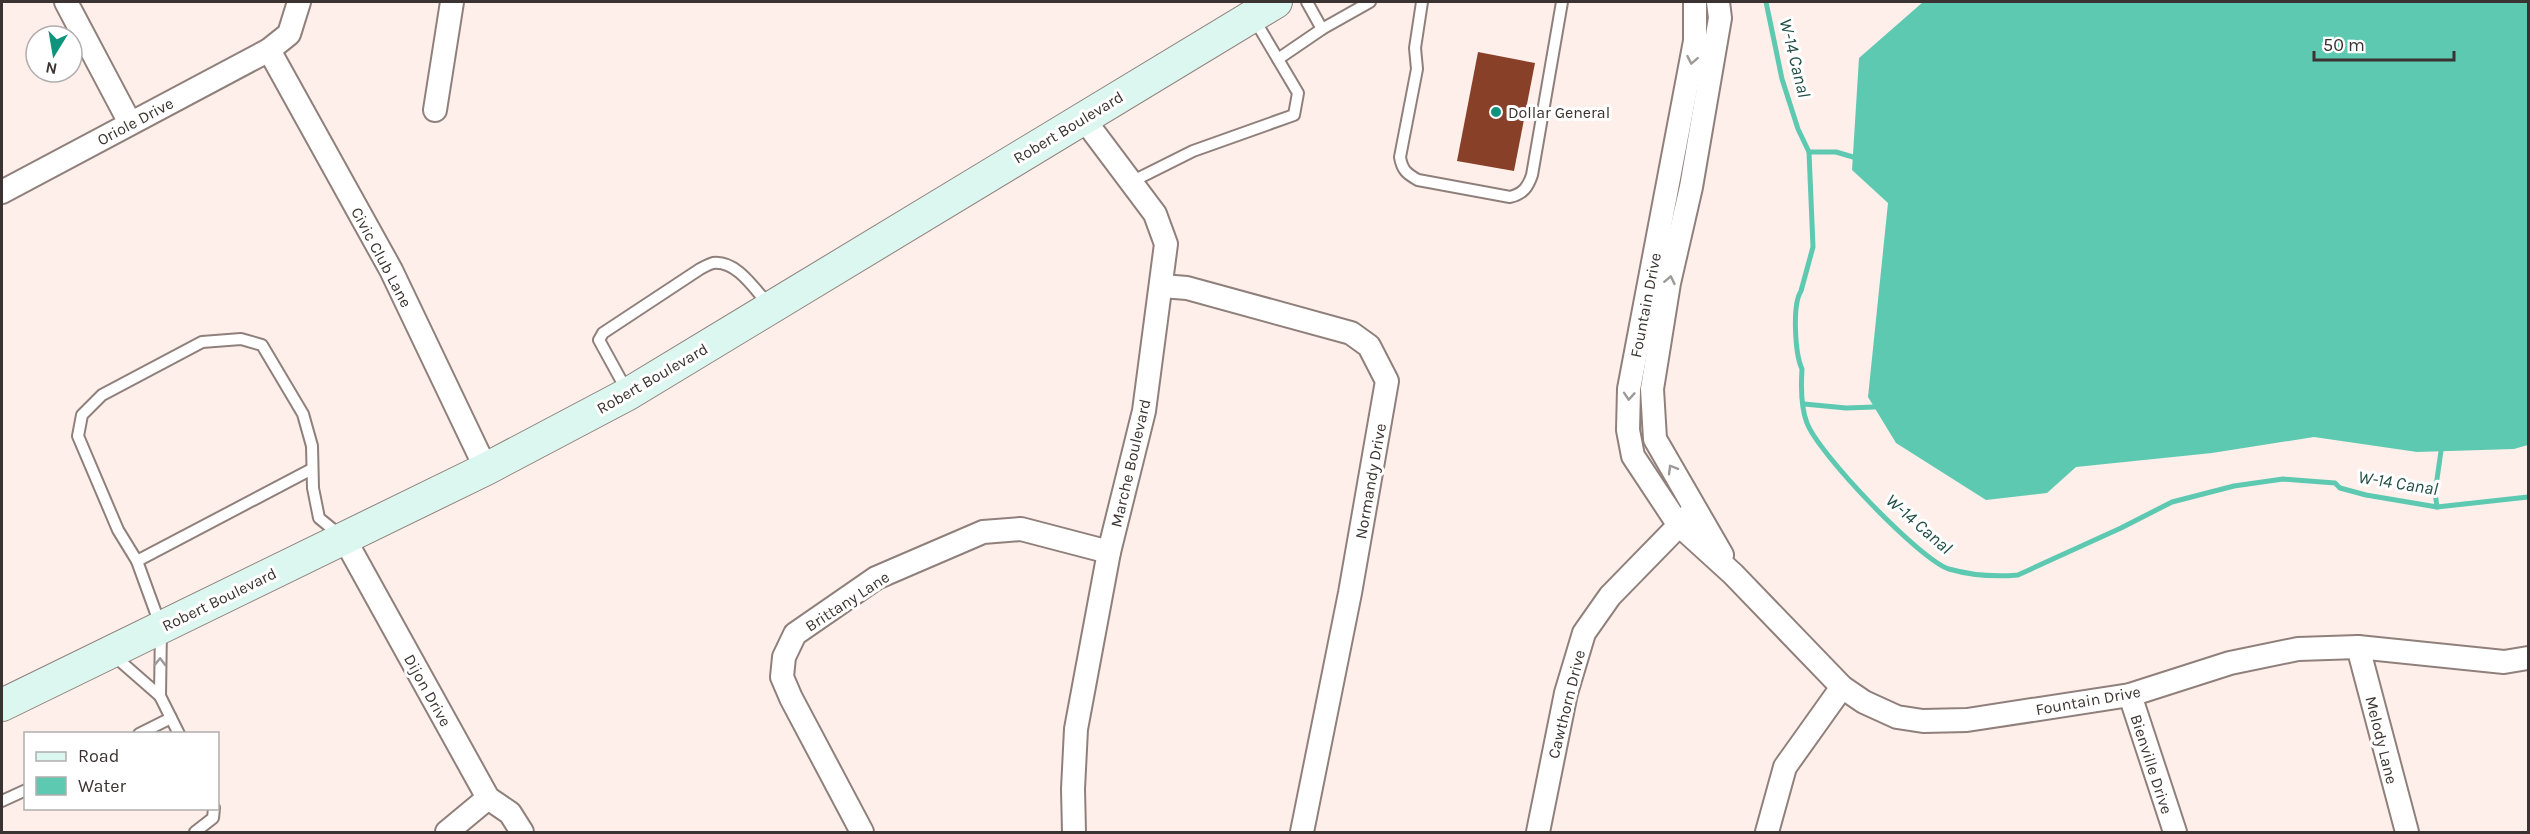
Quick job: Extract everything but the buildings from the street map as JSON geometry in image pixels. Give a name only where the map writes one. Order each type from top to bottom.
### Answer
[{"type":"main road","name":"Robert Boulevard","points":[[2,705],[486,469],[628,394],[1264,9]]},
{"type":"street","points":[[66,2],[130,123]]},
{"type":"street","name":"Oriole Drive","points":[[2,192],[269,50],[289,34],[299,2]]},
{"type":"street","points":[[435,110],[442,51],[452,2]]},
{"type":"street","name":"Fountain Drive","points":[[1695,2],[1695,40],[1655,309],[1652,389],[1655,439],[1733,574]]},
{"type":"street","name":"Fountain Drive","points":[[1719,2],[1720,18],[1691,187],[1629,389],[1628,430],[1633,456],[1678,524],[1733,574],[1842,687],[1864,702],[1897,717],[1923,722],[1967,720],[2130,695],[2230,663],[2298,649],[2358,647],[2504,662],[2529,658]]},
{"type":"street","name":"Civic Club Lane","points":[[269,50],[391,270],[486,469]]},
{"type":"street","name":"Marche Boulevard","points":[[1074,832],[1073,789],[1076,729],[1109,552],[1144,411],[1166,244],[1155,214],[1083,118]]},
{"type":"street","name":"Normandy Drive","points":[[1162,286],[1187,288],[1351,333],[1369,346],[1387,381],[1350,593],[1302,832]]},
{"type":"street","name":"Cawthorn Drive","points":[[1538,832],[1566,693],[1584,633],[1610,596],[1678,524],[1696,510]]},
{"type":"street","name":"Brittany Lane","points":[[862,832],[782,677],[784,657],[795,634],[876,578],[983,532],[1021,529],[1109,552]]},
{"type":"street","name":"Dijon Drive","points":[[344,538],[488,798],[510,813],[522,832]]},
{"type":"street","name":"Melody Lane","points":[[2358,647],[2406,832]]},
{"type":"street","points":[[1767,832],[1785,767],[1842,687]]},
{"type":"street","name":"Bienville Drive","points":[[2130,695],[2175,832]]},
{"type":"street","points":[[447,832],[488,798]]},
{"type":"lane","points":[[1307,2],[1322,29]]},
{"type":"lane","points":[[1278,59],[1322,29],[1370,2]]},
{"type":"lane","points":[[1422,2],[1414,48],[1417,69],[1400,157],[1401,164],[1406,173],[1418,180],[1510,197],[1521,195],[1532,175],[1562,2]]},
{"type":"lane","points":[[1131,182],[1193,151],[1294,115],[1298,93],[1278,59],[1264,9]]},
{"type":"lane","points":[[628,394],[599,340],[603,333],[700,269],[713,263],[726,265],[738,271],[771,308]]},
{"type":"lane","points":[[160,696],[161,627],[137,561],[118,530],[78,436],[82,415],[102,394],[202,342],[241,339],[262,345],[303,414],[312,446],[313,488],[319,518],[344,538]]},
{"type":"lane","points":[[137,561],[312,469]]},
{"type":"lane","points":[[109,652],[160,696],[178,732]]},
{"type":"lane","points":[[143,732],[171,718]]},
{"type":"lane","points":[[2,801],[24,791]]},
{"type":"lane","points":[[195,832],[213,818],[214,810]]},
{"type":"water","points":[[1923,2],[2528,2],[2528,445],[2514,449],[2417,452],[2314,437],[2212,453],[2076,467],[2047,493],[1986,500],[1896,443],[1868,397],[1888,203],[1852,170],[1859,58]]},
{"type":"waterway","name":"W-14 Canal","points":[[1766,2],[1782,79],[1798,129],[1809,152],[1813,247],[1796,307],[1796,330],[1802,369],[1805,417],[1815,438],[1849,480],[1894,527],[1935,561],[1949,569],[1966,573],[1992,576],[2018,575],[2172,502],[2234,486],[2283,479],[2335,483],[2340,488],[2366,495],[2437,507],[2528,497]]},
{"type":"waterway","points":[[1809,152],[1836,152],[1853,157]]},
{"type":"waterway","points":[[1804,404],[1846,408],[1874,407]]},
{"type":"waterway","points":[[2437,507],[2435,493],[2441,451]]},
{"type":"place","name":"Dollar General","points":[[1496,112]]}]
